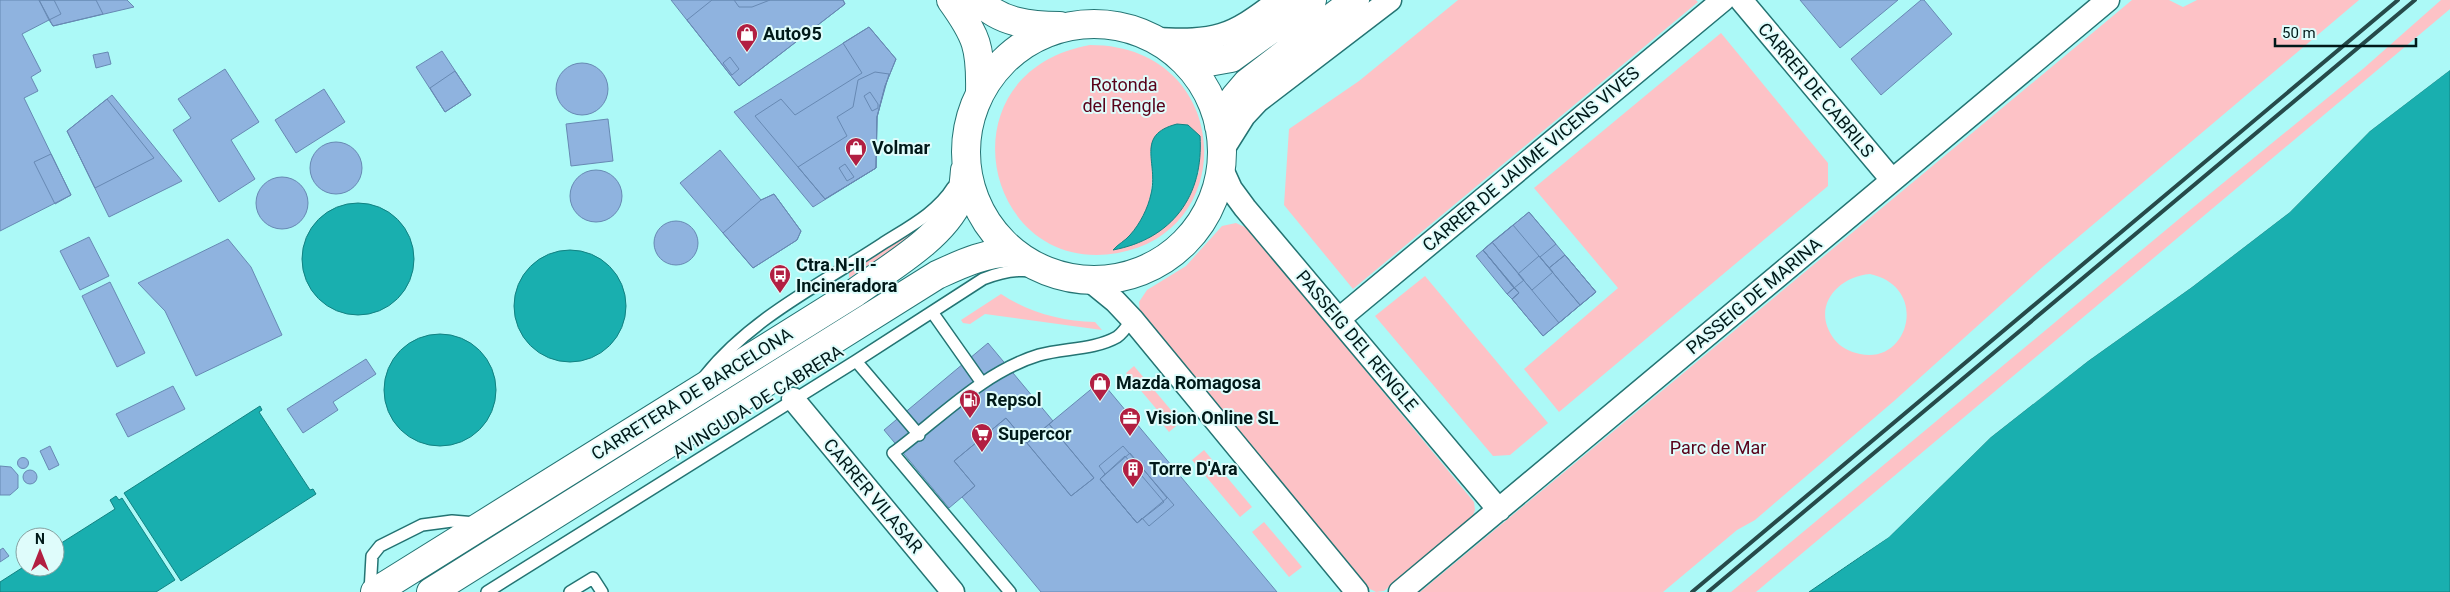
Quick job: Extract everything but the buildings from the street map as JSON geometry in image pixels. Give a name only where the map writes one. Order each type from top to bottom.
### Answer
[{"type":"main road","points":[[951,0],[970,27],[979,50],[980,92]]},
{"type":"main road","points":[[979,0],[991,10],[1014,21],[1046,26],[1102,24],[1129,29],[1154,39],[1182,60],[1206,90],[1221,148]]},
{"type":"main road","points":[[1182,60],[1204,63],[1231,58],[1312,0]]},
{"type":"main road","points":[[1074,26],[1036,38],[1004,60],[980,92],[971,114],[966,137],[966,161],[969,182],[976,202],[991,227],[1015,253],[1055,274],[1088,279],[1109,279],[1150,267],[1168,256],[1184,242],[1205,214],[1217,188],[1221,148],[1235,96],[1247,83],[1355,0]]},
{"type":"main road","name":"CARRETERA DE BARCELONA","points":[[375,592],[856,292],[930,237],[949,219],[960,199],[966,161]]},
{"type":"main road","name":"CARRETERA DE BARCELONA","points":[[431,592],[937,275],[963,263],[1001,252],[1015,253]]},
{"type":"street","points":[[1154,39],[1191,41],[1218,38],[1252,20],[1278,0]]},
{"type":"street","points":[[1221,148],[1244,116],[1258,101],[1390,0]]},
{"type":"street","name":"CARRER DE JAUME VICENS VIVES","points":[[1340,319],[1723,0]]},
{"type":"street","name":"CARRER DE CABRILS","points":[[1741,0],[1892,180]]},
{"type":"street","name":"PASSEIG DE MARINA","points":[[1400,592],[2108,0]]},
{"type":"street","name":"PASSEIG DEL RENGLE","points":[[1221,148],[1231,189],[1245,208],[1340,319],[1470,478],[1499,510]]},
{"type":"street","points":[[1088,279],[1115,301],[1132,319],[1357,592]]},
{"type":"street","name":"CARRER VILASAR","points":[[793,399],[953,592]]},
{"type":"lane","name":"AVINGUDA DE CABRERA","points":[[487,592],[856,361],[983,279],[1005,271],[1018,269],[1055,274]]},
{"type":"lane","points":[[932,312],[982,383]]},
{"type":"lane","points":[[1010,592],[893,453],[919,435],[982,383],[1007,369],[1039,355],[1091,346],[1119,336],[1132,319]]},
{"type":"lane","points":[[856,361],[919,435]]},
{"type":"lane","points":[[370,592],[372,556],[380,546],[422,525],[452,521],[485,523]]},
{"type":"lane","points":[[570,592],[593,578],[602,592]]},
{"type":"green space","points":[[1458,0],[1696,0],[1698,2],[1353,289],[1284,205],[1289,129],[1359,81]]},
{"type":"green space","name":"Parc de Mar","points":[[2132,0],[2169,0],[2183,7],[2197,0],[2359,0],[2044,266],[1894,401],[1755,520],[1737,530],[1663,592],[1420,592]],"holes":[[[1870,274],[1889,282],[1901,294],[1906,308],[1906,323],[1901,337],[1891,348],[1877,354],[1860,354],[1842,347],[1834,339],[1825,316],[1826,306],[1831,296],[1847,281],[1858,276]]]},
{"type":"green space","points":[[2441,0],[2450,0],[2450,9],[1756,592],[1731,592],[2179,219],[2364,68]]},
{"type":"green space","points":[[1721,33],[1828,163],[1828,186],[1559,412],[1524,369],[1618,288],[1534,188]]},
{"type":"green space","name":"Rotonda del Rengle","points":[[1090,45],[1137,53],[1172,74],[1194,105],[1204,141],[1201,178],[1186,211],[1158,238],[1118,253],[1072,252],[1035,234],[1010,205],[997,168],[997,129],[1012,92],[1042,63]],"holes":[[[1150,152],[1199,171],[1186,200],[1168,224],[1144,240],[1113,250],[1136,228],[1147,208],[1152,186]]]},
{"type":"green space","points":[[1236,223],[1247,228],[1256,238],[1474,502],[1475,510],[1472,518],[1384,591],[1376,592],[1368,588],[1140,313],[1139,302],[1147,290],[1186,266],[1222,226]]},
{"type":"green space","points":[[916,231],[916,234],[849,278],[849,272],[911,232]]},
{"type":"green space","points":[[1425,276],[1548,423],[1510,455],[1493,456],[1375,316]]},
{"type":"green space","points":[[1001,294],[1012,301],[1046,315],[1070,320],[1095,322],[1102,330],[985,314],[970,324],[963,323],[961,320]]},
{"type":"green space","points":[[1134,366],[1181,422],[1169,432],[1160,421],[1164,418],[1126,373]]},
{"type":"green space","points":[[1204,450],[1252,507],[1240,517],[1192,460]]},
{"type":"green space","points":[[1264,522],[1302,567],[1289,577],[1252,532]]},
{"type":"water","points":[[2450,70],[2450,592],[1809,592],[1889,537],[1991,437],[2088,361],[2192,287],[2290,212],[2370,131]]},
{"type":"water","points":[[1177,124],[1188,125],[1200,136],[1200,158],[1190,196],[1168,225],[1152,236],[1113,250],[1134,231],[1148,205],[1153,183],[1152,143],[1156,135],[1164,129]]},
{"type":"water","points":[[358,203],[379,207],[398,219],[410,238],[414,259],[410,280],[398,299],[379,311],[358,315],[337,311],[318,299],[306,280],[302,259],[306,238],[318,219],[337,207]]},
{"type":"water","points":[[570,250],[591,254],[610,266],[622,285],[626,306],[622,327],[610,346],[591,358],[570,362],[549,358],[530,346],[518,327],[514,306],[518,285],[530,266],[549,254]]},
{"type":"water","points":[[440,334],[461,338],[480,350],[492,369],[496,390],[492,411],[480,430],[461,442],[440,446],[419,442],[400,430],[388,411],[384,390],[388,369],[400,350],[419,338]]},
{"type":"water","points":[[260,406],[262,410],[259,412],[310,490],[313,489],[316,494],[181,581],[124,493]]},
{"type":"water","points":[[116,496],[119,500],[122,498],[175,580],[156,592],[0,592],[0,582],[15,572],[15,577],[65,577],[65,541],[115,509],[110,500]]},
{"type":"pier","points":[[2450,68],[2450,70],[2370,131],[2290,212],[2192,287],[2088,361],[1991,437],[1889,537],[1807,592],[1887,535],[1990,435],[2087,359],[2190,285],[2288,210],[2368,129]]},
{"type":"railway","points":[[1692,592],[2398,0]]},
{"type":"railway","points":[[1708,592],[2415,0]]},
{"type":"place","name":"Auto95","points":[[747,53]]},
{"type":"place","name":"Volmar","points":[[856,167]]},
{"type":"place","name":"Ctra.N-II - Incineradora","points":[[780,294]]},
{"type":"place","name":"Mazda Romagosa","points":[[1100,402]]},
{"type":"place","name":"Repsol","points":[[970,419]]},
{"type":"place","name":"Vision Online SL","points":[[1130,437]]},
{"type":"place","name":"Supercor","points":[[982,453]]},
{"type":"place","name":"Torre D'Ara","points":[[1133,488]]}]
